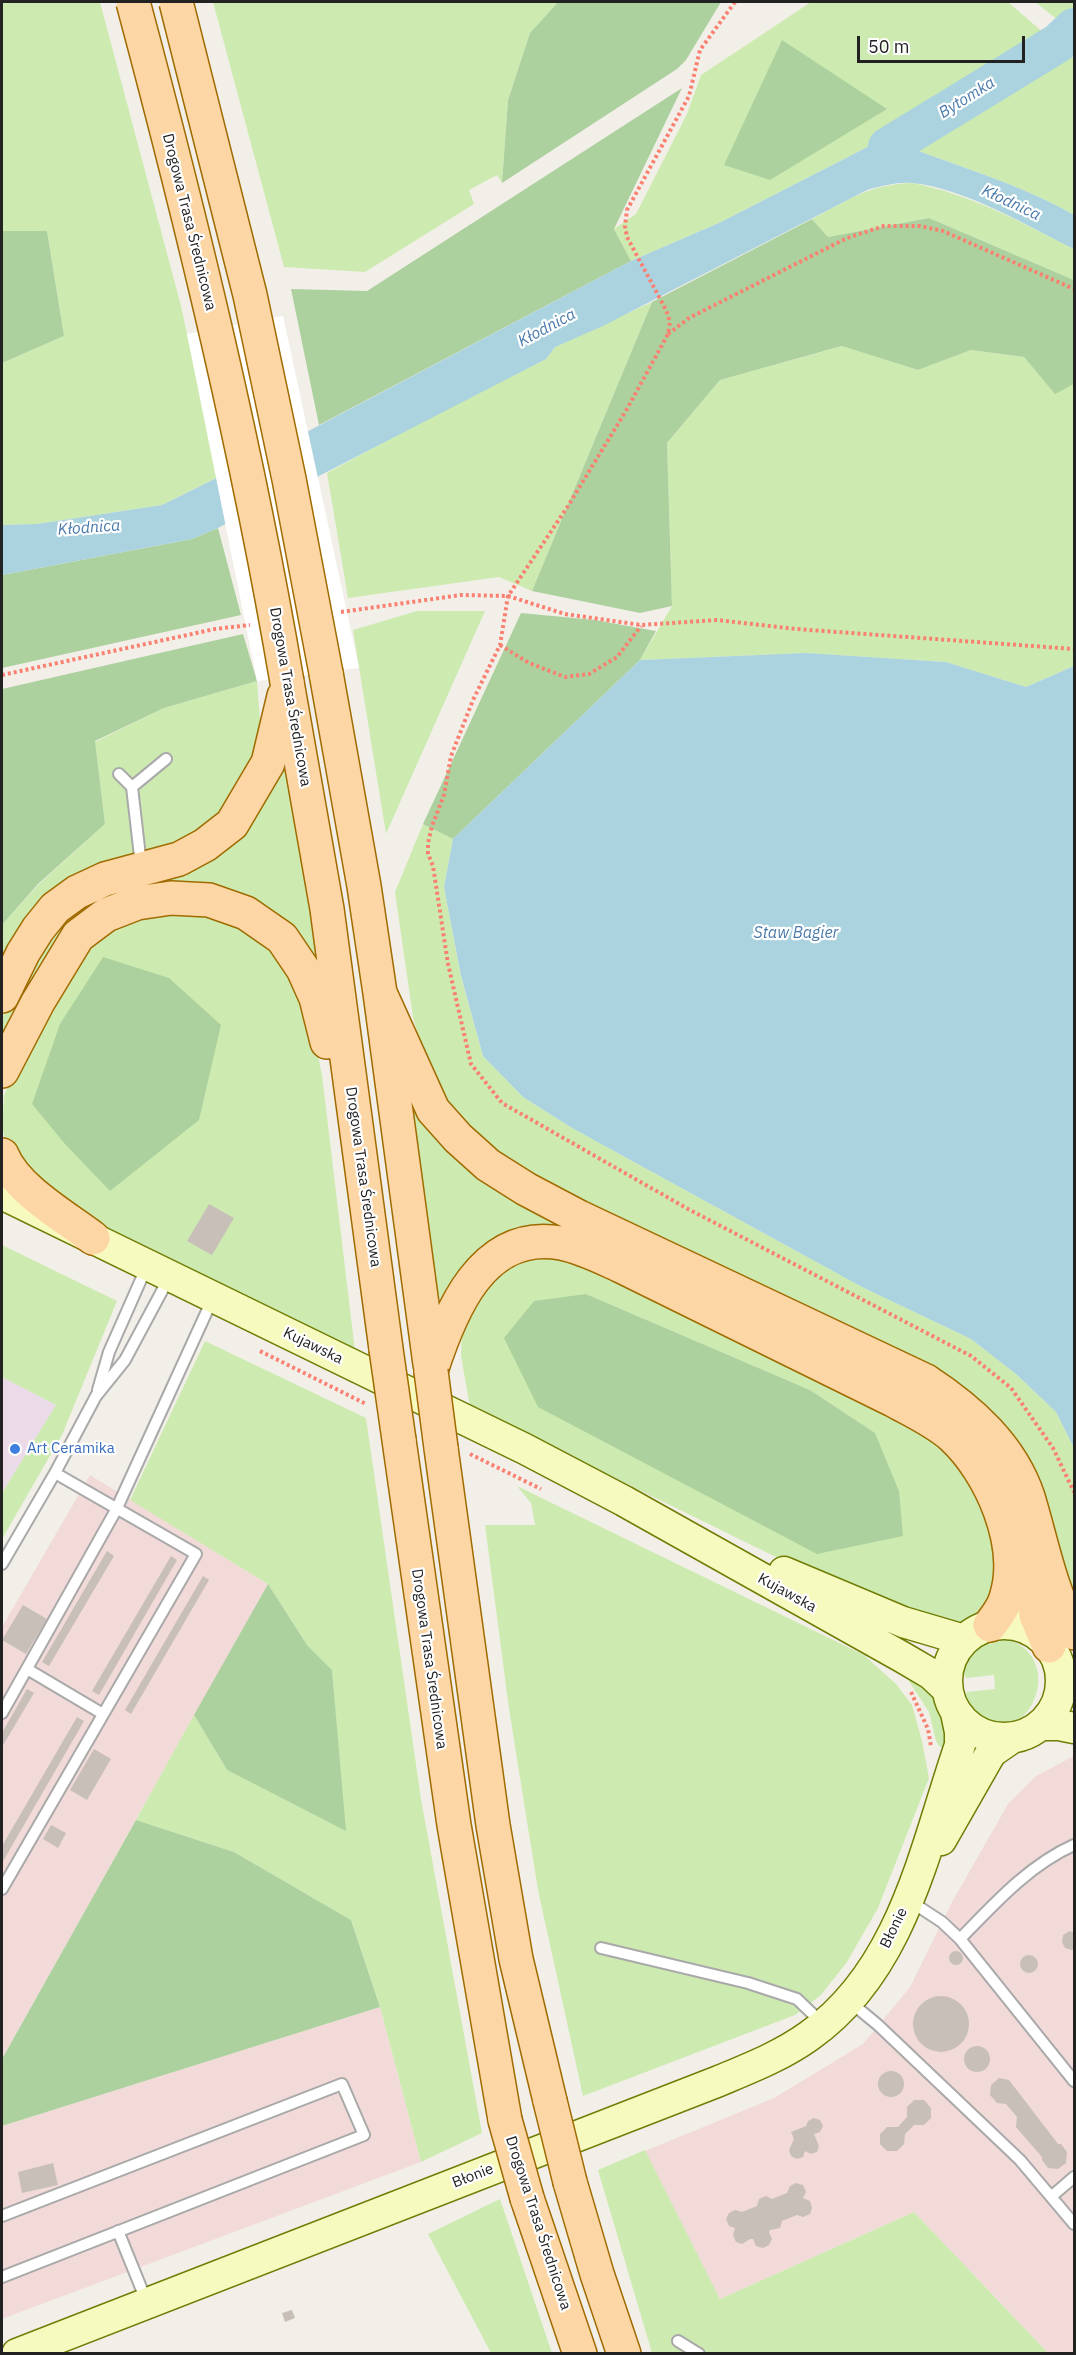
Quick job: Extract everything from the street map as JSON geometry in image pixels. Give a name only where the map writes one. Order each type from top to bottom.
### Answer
[{"type":"main road","name":"Drogowa Trasa Średnicowa","points":[[133,2],[208,298],[250,485],[327,909],[449,1795],[505,2120],[527,2198],[580,2354]]},
{"type":"main road","points":[[176,2],[250,295],[289,479],[364,886],[431,1371],[455,1451],[493,1826],[516,1959],[570,2182],[624,2354]]},
{"type":"main road","points":[[2,996],[23,953],[55,908],[77,892],[105,879],[179,859],[205,845],[232,824],[268,763],[287,682]]},
{"type":"main road","points":[[3,1069],[57,968],[78,936],[106,915],[137,903],[171,898],[209,900],[246,913],[282,938],[303,969],[316,998],[362,1165]]},
{"type":"main road","points":[[380,993],[433,1110],[458,1138],[488,1165],[526,1189],[579,1217],[926,1381],[966,1410],[1000,1444],[1016,1470],[1027,1496],[1034,1555],[1036,1615],[1065,1661]]},
{"type":"main road","points":[[2,1155],[7,1169],[29,1189],[93,1238]]},
{"type":"main road","points":[[431,1371],[444,1333],[465,1290],[480,1272],[504,1252],[523,1245],[541,1242],[560,1243],[584,1250],[611,1262],[893,1400],[932,1421],[966,1450],[979,1467],[997,1503],[1005,1528],[1009,1570],[1007,1596],[1000,1612],[977,1633]]},
{"type":"street","name":"Kujawska","points":[[2,1194],[525,1449],[624,1501],[931,1674],[951,1701]]},
{"type":"street","name":"Kujawska","points":[[624,1501],[903,1622],[977,1633]]},
{"type":"street","points":[[1004,1624],[1018,1625],[1033,1632],[1065,1661],[1059,1697],[1051,1715],[1041,1725],[1024,1735],[997,1739],[982,1735],[972,1729],[951,1701],[950,1662],[977,1633],[1004,1624]]},
{"type":"street","name":"Błonie","points":[[913,1888],[960,1745],[960,1732],[951,1701]]},
{"type":"street","points":[[1041,1725],[1074,1728]]},
{"type":"street","name":"Błonie","points":[[17,2354],[781,2054],[824,2025],[849,2001],[869,1976],[913,1888],[989,1756],[1012,1738]]},
{"type":"lane","points":[[132,787],[166,759]]},
{"type":"lane","points":[[119,774],[132,787],[142,868]]},
{"type":"lane","points":[[96,1396],[109,1352],[159,1271]]},
{"type":"lane","points":[[2,1564],[55,1473],[96,1396],[125,1360],[159,1271]]},
{"type":"lane","points":[[2,1713],[116,1510],[213,1298]]},
{"type":"lane","points":[[2,1889],[196,1554],[55,1473]]},
{"type":"lane","points":[[27,1669],[103,1714]]},
{"type":"lane","points":[[960,1939],[1010,1887],[1060,1851],[1074,1845]]},
{"type":"lane","points":[[913,1888],[960,1939],[1074,2081]]},
{"type":"lane","points":[[601,1948],[748,1983],[797,1999],[824,2025]]},
{"type":"lane","points":[[849,2001],[878,2025],[1020,2160],[1074,2224]]},
{"type":"lane","points":[[2,2216],[342,2084],[364,2135],[2,2277]]},
{"type":"lane","points":[[1052,2196],[1074,2176]]},
{"type":"lane","points":[[118,2231],[147,2303]]},
{"type":"lane","points":[[678,2341],[699,2354]]},
{"type":"path","points":[[735,2],[700,50],[689,96],[627,210],[625,226],[627,237],[666,310],[670,322],[668,334],[627,409],[568,506],[508,596],[500,645],[473,700],[451,756],[444,795],[428,843],[448,964],[471,1064],[502,1103],[688,1209],[971,1356],[1011,1388],[1053,1448],[1074,1492]]},
{"type":"path","points":[[668,334],[689,318],[847,238],[884,226],[920,226],[943,231],[1074,289]]},
{"type":"path","points":[[508,596],[565,614],[641,625],[717,620],[796,629],[1074,649]]},
{"type":"path","points":[[500,645],[528,663],[565,677],[589,674],[617,657],[641,625]]},
{"type":"path","points":[[255,1349],[373,1407]]},
{"type":"path","points":[[455,1451],[543,1491]]},
{"type":"path","points":[[910,1691],[928,1729],[931,1748]]},
{"type":"shaded area","name":"Art Ceramika","points":[[2,1377],[57,1405],[2,1493]]},
{"type":"shaded area","points":[[90,1475],[268,1584],[2,2059],[2,1627]]},
{"type":"shaded area","points":[[1074,1756],[1074,2353],[1048,2353],[914,2212],[720,2299],[645,2151],[774,2098],[863,2044],[910,1987],[952,1902],[1008,1804],[1036,1776]]},
{"type":"shaded area","points":[[380,2007],[421,2162],[2,2319],[2,2126]]},
{"type":"green space","points":[[2,2],[100,2],[181,306],[218,477],[162,505],[37,524],[2,525],[2,363],[64,336],[47,231],[2,231]]},
{"type":"green space","points":[[213,2],[558,2],[530,33],[508,100],[502,183],[497,175],[469,190],[474,204],[365,272],[284,267]]},
{"type":"green space","points":[[558,2],[721,2],[686,60],[677,69],[502,183],[508,100],[530,33]]},
{"type":"green space","points":[[811,2],[1008,2],[1074,59],[1074,215],[1028,192],[885,138],[721,222],[631,261],[614,229],[636,214],[687,114],[701,75]]},
{"type":"green space","points":[[1035,2],[1074,2],[1074,13],[1063,24]]},
{"type":"green space","points":[[782,40],[887,109],[770,180],[724,165]]},
{"type":"green space","points":[[682,88],[614,229],[631,261],[319,425],[291,289],[367,291]]},
{"type":"green space","points":[[911,183],[974,201],[1074,249],[1074,280],[929,218],[828,237],[812,219],[870,190]]},
{"type":"green space","points":[[929,218],[1074,280],[1074,384],[1055,394],[1024,357],[971,350],[918,370],[842,346],[720,380],[667,443],[672,606],[640,613],[532,591],[652,302],[812,219],[828,237]]},
{"type":"green space","points":[[2,231],[47,231],[64,336],[2,363]]},
{"type":"green space","points":[[652,302],[532,591],[499,577],[348,598],[327,473],[453,405],[546,359],[555,347]]},
{"type":"green space","points":[[843,346],[918,370],[971,350],[1024,357],[1055,393],[1074,384],[1074,666],[1026,687],[946,662],[806,653],[640,660],[672,606],[667,443],[720,380]]},
{"type":"green space","points":[[218,528],[241,615],[2,668],[2,575],[192,539]]},
{"type":"green space","points":[[417,611],[485,611],[386,834],[353,630]]},
{"type":"green space","points":[[521,613],[595,620],[656,631],[640,660],[453,839],[423,824]]},
{"type":"green space","points":[[243,634],[257,681],[164,708],[95,741],[105,824],[38,884],[2,925],[2,689]]},
{"type":"green space","points":[[257,681],[260,720],[255,759],[234,806],[178,847],[122,862],[2,964],[2,925],[38,885],[105,824],[95,742],[164,708]]},
{"type":"green space","points":[[286,755],[318,962],[313,962],[273,917],[116,900],[2,1048],[2,1018],[19,981],[61,921],[89,901],[185,868]]},
{"type":"green space","points":[[423,824],[453,839],[444,887],[461,977],[483,1056],[523,1097],[572,1128],[862,1287],[971,1339],[1016,1374],[1056,1412],[1074,1448],[1074,1611],[1022,1450],[997,1416],[961,1384],[774,1290],[680,1252],[516,1171],[476,1141],[430,1077],[413,1017],[395,892]]},
{"type":"green space","points":[[190,908],[260,934],[289,967],[308,1008],[322,1075],[355,1351],[132,1244],[53,1195],[7,1147],[2,1127],[4,1096],[21,1056],[64,971],[114,925]]},
{"type":"green space","points":[[103,957],[169,978],[221,1025],[199,1120],[110,1191],[65,1144],[32,1104],[60,1024]]},
{"type":"green space","points":[[416,1102],[429,1125],[976,1437],[1022,1615],[1013,1613],[973,1445],[550,1229],[445,1299],[438,1298],[412,1103]]},
{"type":"green space","points":[[2,1245],[117,1301],[62,1435],[2,1539],[2,1493],[56,1405],[2,1377]]},
{"type":"green space","points":[[547,1253],[584,1259],[936,1437],[984,1497],[998,1567],[984,1607],[968,1621],[946,1624],[829,1583],[470,1407],[461,1356],[462,1329],[470,1300],[511,1261]],"holes":[[[586,1294],[810,1390],[874,1433],[899,1491]]]},
{"type":"green space","points":[[586,1294],[810,1390],[875,1433],[899,1491],[903,1536],[817,1554],[538,1407],[504,1338],[534,1301]]},
{"type":"green space","points":[[205,1341],[366,1418],[421,1799],[482,2133],[421,2162],[380,2007],[351,1920],[234,1852],[136,1820],[194,1715],[227,1770],[345,1830],[332,1670],[307,1645],[268,1584],[130,1500]]},
{"type":"green space","points":[[517,1486],[864,1655],[896,1684],[912,1705],[929,1778],[878,1908],[847,1962],[821,1995],[795,2015],[583,2096],[538,1890],[509,1709],[485,1525],[535,1525],[531,1503]]},
{"type":"green space","points":[[268,1584],[307,1645],[332,1670],[346,1831],[227,1770],[194,1715]]},
{"type":"green space","points":[[1007,1639],[1027,1651],[1037,1668],[1038,1688],[1031,1706],[1019,1719],[1003,1725],[984,1720],[964,1700],[967,1692],[995,1689],[994,1675],[966,1678],[962,1670],[970,1656],[980,1647]]},
{"type":"green space","points":[[903,1672],[927,1685],[948,1733],[950,1750],[939,1746],[929,1712]]},
{"type":"green space","points":[[136,1820],[234,1852],[351,1920],[380,2007],[2,2126],[2,2059]]},
{"type":"green space","points":[[645,2150],[720,2299],[914,2212],[1048,2353],[652,2353],[598,2170]]},
{"type":"green space","points":[[500,2199],[552,2353],[491,2353],[428,2234]]},
{"type":"water","name":"Kłodnica","points":[[885,138],[1028,192],[1074,215],[1074,249],[995,209],[932,186],[906,183],[867,190],[603,326],[555,347],[546,359],[218,528],[192,539],[2,575],[2,525],[37,524],[162,505],[263,455],[631,261],[721,222]]},
{"type":"water","name":"Staw Bagier","points":[[806,653],[946,662],[1026,687],[1074,666],[1074,1448],[1056,1412],[1016,1374],[971,1339],[862,1287],[572,1128],[523,1097],[483,1056],[461,976],[444,887],[453,839],[640,660]]},
{"type":"pier","points":[[283,316],[359,668],[257,681],[187,334]]},
{"type":"building","points":[[209,1204],[234,1218],[212,1255],[187,1241]]},
{"type":"building","points":[[107,1551],[114,1556],[49,1666],[42,1662]]},
{"type":"building","points":[[171,1556],[177,1560],[99,1695],[92,1691]]},
{"type":"building","points":[[203,1576],[209,1580],[131,1714],[125,1710]]},
{"type":"building","points":[[23,1605],[47,1619],[26,1654],[2,1640]]},
{"type":"building","points":[[27,1689],[34,1693],[2,1747],[2,1733]]},
{"type":"building","points":[[77,1717],[84,1721],[2,1863],[2,1846]]},
{"type":"building","points":[[94,1749],[111,1759],[87,1800],[70,1790]]},
{"type":"building","points":[[51,1825],[66,1833],[58,1848],[43,1839]]},
{"type":"building","points":[[1070,1931],[1074,1933],[1072,1950],[1065,1948],[1062,1942],[1063,1935]]},
{"type":"building","points":[[956,1951],[961,1953],[963,1958],[961,1963],[956,1965],[951,1963],[949,1958],[951,1953]]},
{"type":"building","points":[[1029,1955],[1035,1958],[1038,1964],[1035,1970],[1029,1973],[1023,1970],[1020,1964],[1023,1958]]},
{"type":"building","points":[[941,1996],[956,2001],[964,2009],[969,2024],[964,2039],[956,2047],[941,2052],[926,2047],[918,2039],[913,2024],[918,2009],[926,2001]]},
{"type":"building","points":[[977,2046],[986,2050],[990,2059],[986,2068],[977,2072],[968,2068],[964,2059],[968,2050]]},
{"type":"building","points":[[891,2071],[900,2075],[904,2084],[900,2093],[891,2097],[882,2093],[878,2084],[882,2075]]},
{"type":"building","points":[[999,2078],[1009,2080],[1058,2144],[1061,2144],[1067,2152],[1066,2163],[1058,2169],[1048,2168],[1042,2157],[1016,2127],[1017,2117],[1006,2104],[997,2103],[990,2095],[991,2085]]},
{"type":"building","points":[[914,2100],[924,2100],[931,2108],[931,2118],[924,2125],[914,2125],[905,2134],[904,2144],[897,2151],[887,2151],[880,2144],[880,2134],[887,2127],[898,2127],[907,2117],[907,2107]]},
{"type":"building","points":[[814,2118],[820,2120],[823,2126],[820,2132],[814,2134],[819,2146],[817,2152],[811,2154],[805,2151],[803,2157],[797,2159],[791,2156],[789,2150],[794,2139],[791,2132],[806,2126],[808,2121]]},
{"type":"building","points":[[53,2163],[58,2185],[22,2193],[18,2172]]},
{"type":"building","points":[[796,2183],[803,2185],[806,2192],[803,2198],[810,2201],[812,2208],[810,2214],[803,2217],[797,2215],[782,2221],[780,2228],[770,2230],[772,2239],[769,2245],[763,2248],[756,2246],[753,2239],[742,2244],[736,2242],[733,2235],[735,2228],[729,2226],[726,2219],[729,2213],[735,2210],[742,2212],[757,2206],[759,2199],[766,2196],[772,2199],[787,2193],[790,2186]]},
{"type":"building","points":[[292,2310],[295,2318],[285,2322],[282,2313]]},
{"type":"waterway","name":"Bytomka","points":[[888,147],[1058,43],[1074,28]]},
{"type":"place","name":"Art Ceramika","points":[[15,1449]]}]
